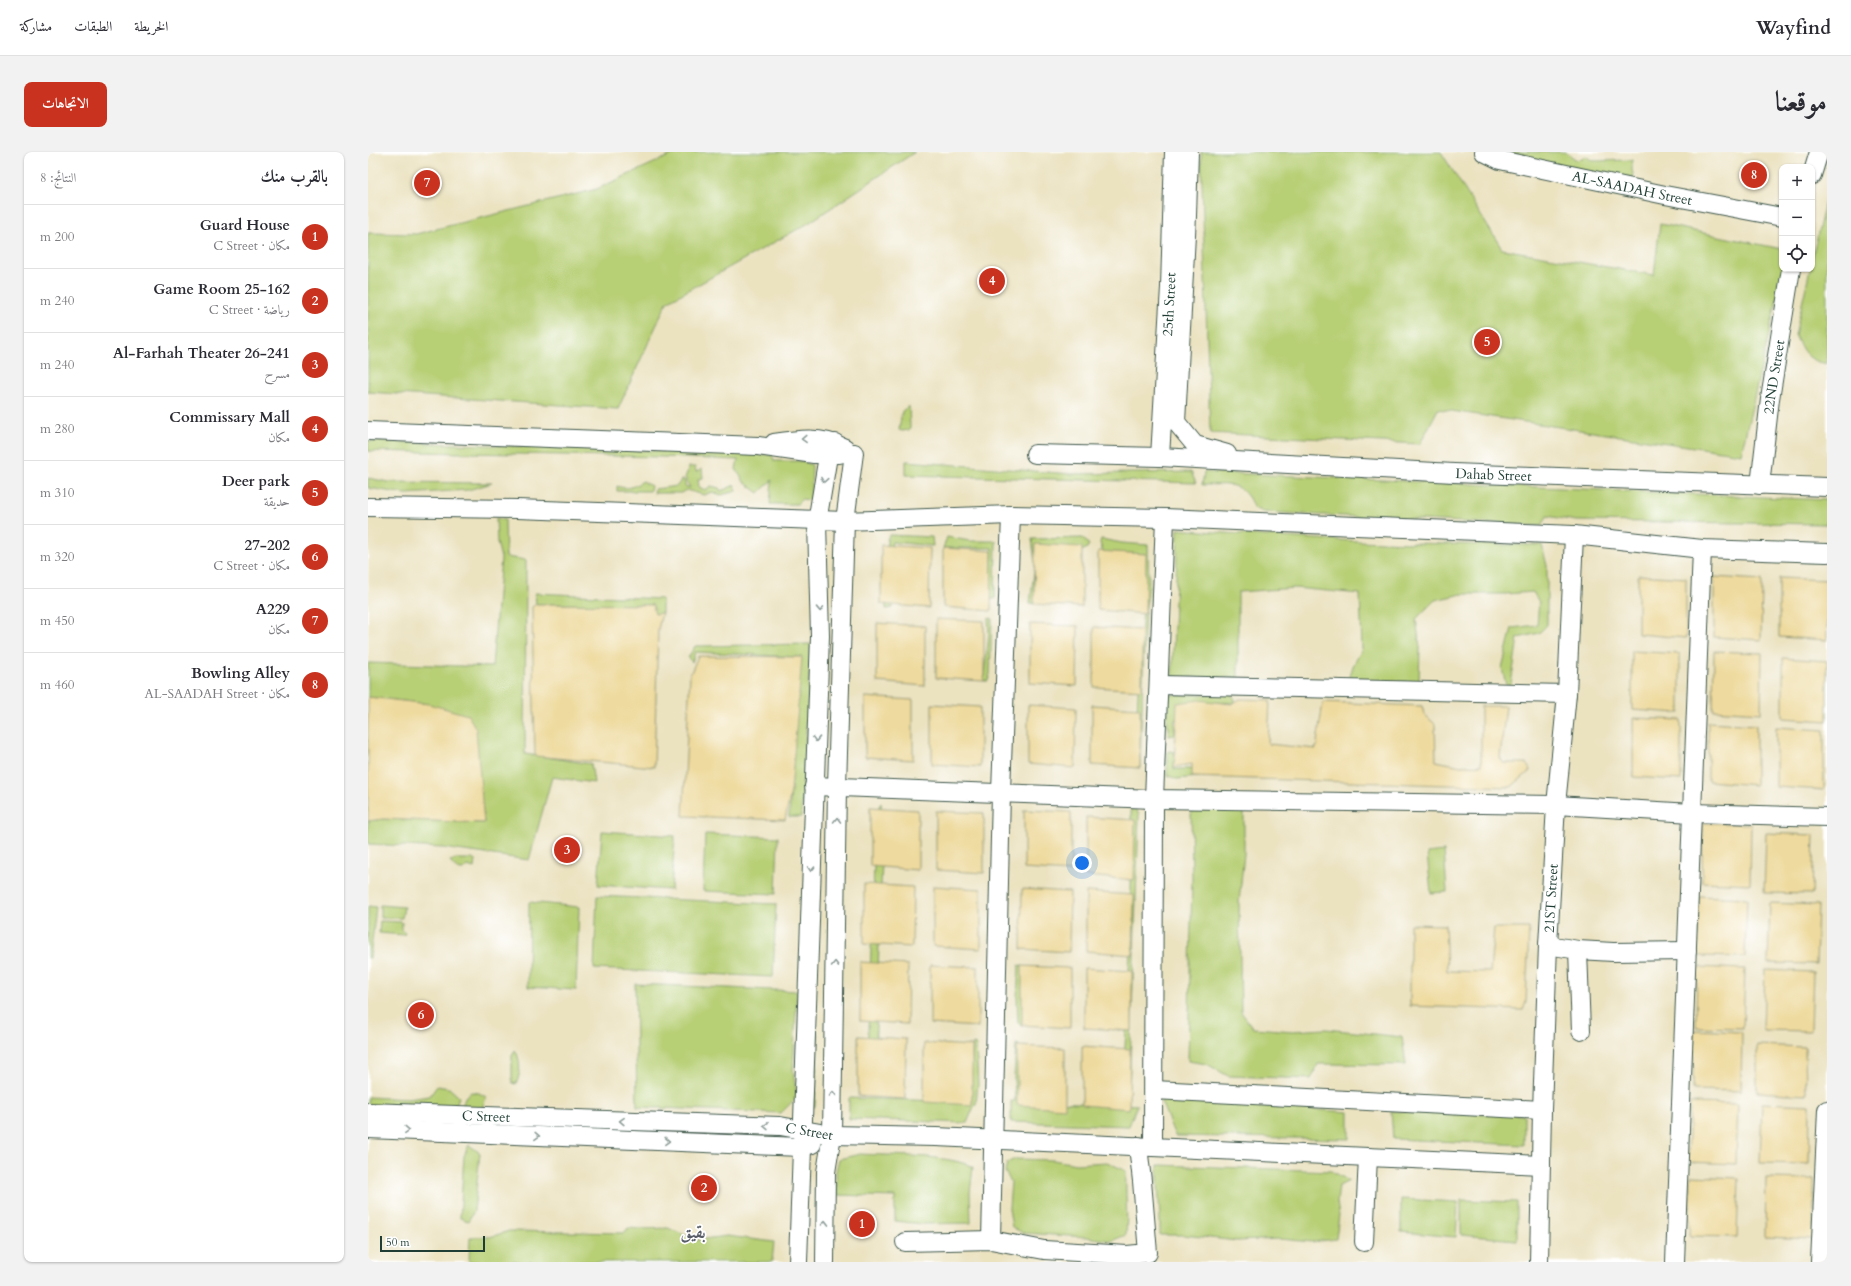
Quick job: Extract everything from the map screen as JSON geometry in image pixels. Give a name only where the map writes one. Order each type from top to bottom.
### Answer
[{"type":"street","name":"25th Street","points":[[1160,457],[1170,287],[1174,152]]},
{"type":"street","name":"25th Street","points":[[1189,152],[1176,422],[1195,445],[1253,462]]},
{"type":"street","name":"AL-SAADAH Street","points":[[1484,152],[1500,160],[1657,193],[1779,216]]},
{"type":"street","points":[[1815,165],[1819,152]]},
{"type":"street","name":"22ND Street","points":[[1760,485],[1770,399],[1791,272]]},
{"type":"street","points":[[368,431],[758,446],[806,438],[832,449],[854,453],[845,521],[837,786],[832,1135],[826,1172],[825,1262]]},
{"type":"street","points":[[798,1262],[801,1138],[820,636],[818,520],[832,449]]},
{"type":"street","name":"Dahab Street","points":[[1035,454],[1160,457],[1454,473],[1827,487]]},
{"type":"street","points":[[368,507],[525,509],[845,521],[1011,516],[1165,518],[1574,535],[1702,549],[1827,553]]},
{"type":"street","points":[[991,1240],[1001,792],[1011,516]]},
{"type":"street","points":[[905,1242],[991,1240],[1044,1250],[1127,1255],[1148,1253],[1142,1181],[1145,1146],[1154,1090],[1154,799],[1165,518]]},
{"type":"street","name":"21ST Street","points":[[1539,1262],[1542,1110],[1548,945],[1556,805],[1567,694],[1574,535]]},
{"type":"street","points":[[1676,1262],[1702,549]]},
{"type":"street","points":[[820,636],[841,638]]},
{"type":"street","points":[[1159,684],[1567,694]]},
{"type":"street","points":[[814,786],[1154,799],[1556,805],[1692,813],[1827,817]]},
{"type":"street","points":[[1548,945],[1578,950],[1613,952],[1687,951]]},
{"type":"street","points":[[1578,950],[1581,1031]]},
{"type":"street","points":[[1154,1090],[1542,1110]]},
{"type":"street","points":[[1820,1262],[1827,1110]]},
{"type":"street","name":"C Street","points":[[368,1112],[780,1126],[801,1138]]},
{"type":"street","name":"C Street","points":[[368,1129],[801,1138],[832,1135],[1145,1146],[1541,1164]]},
{"type":"street","points":[[1364,1242],[1368,1157]]},
{"type":"green space","points":[[678,152],[915,152],[807,224],[667,302],[618,409],[368,392],[368,233],[416,234],[597,189]]},
{"type":"green space","points":[[1201,152],[1441,152],[1502,249],[1654,275],[1660,224],[1779,248],[1779,272],[1783,272],[1741,454],[1438,409],[1420,444],[1210,433]]},
{"type":"green space","points":[[1508,152],[1565,152],[1577,160],[1586,156],[1592,161],[1632,160],[1634,177],[1629,180],[1507,154]]},
{"type":"green space","points":[[1827,193],[1827,364],[1810,358],[1803,351],[1795,335],[1809,272],[1815,272],[1815,246]]},
{"type":"green space","points":[[909,406],[909,430],[899,430],[902,411]]},
{"type":"green space","points":[[368,441],[772,455],[774,461],[802,461],[812,465],[811,496],[810,500],[802,499],[797,504],[770,504],[772,480],[759,493],[744,482],[736,469],[738,460],[368,451]]},
{"type":"green space","points":[[906,461],[1071,474],[1191,472],[1196,483],[906,475]]},
{"type":"green space","points":[[689,467],[695,467],[696,472],[702,469],[703,478],[698,479],[699,487],[705,490],[711,486],[719,488],[721,491],[735,485],[737,491],[721,495],[712,492],[704,495],[686,490],[681,493],[654,493],[655,489],[677,486],[682,479],[685,481],[685,486],[690,488],[685,478]]},
{"type":"green space","points":[[1204,472],[1827,500],[1827,524],[1576,521],[1547,516],[1542,526],[1263,512],[1254,508],[1245,493],[1239,488],[1227,485],[1202,485]]},
{"type":"green space","points":[[368,478],[388,482],[492,483],[468,490],[406,494],[368,488]]},
{"type":"green space","points":[[643,481],[651,486],[650,491],[617,491],[617,486],[624,488],[630,487]]},
{"type":"green space","points":[[496,518],[505,520],[506,557],[526,560],[525,754],[591,764],[594,783],[552,777],[529,860],[443,848],[368,844],[368,821],[383,819],[484,823],[480,787],[429,704],[368,697],[368,663],[492,667],[501,558],[497,542]]},
{"type":"green space","points":[[1178,529],[1360,541],[1542,545],[1547,566],[1547,625],[1539,633],[1518,638],[1511,684],[1506,685],[1502,668],[1512,628],[1537,625],[1539,602],[1533,592],[1505,594],[1462,594],[1435,600],[1416,619],[1420,648],[1419,682],[1349,680],[1353,666],[1362,649],[1360,594],[1295,588],[1238,592],[1238,678],[1172,677]]},
{"type":"green space","points":[[889,535],[932,537],[933,546],[892,542],[890,550],[893,608],[886,609],[885,585],[887,540]]},
{"type":"green space","points":[[947,537],[970,541],[996,541],[995,598],[991,600],[992,548],[943,548]]},
{"type":"green space","points":[[1083,538],[1089,545],[1086,549],[1079,552],[1038,595],[1034,604],[1030,603],[1035,564],[1032,539]]},
{"type":"green space","points":[[1101,539],[1122,543],[1148,545],[1149,586],[1145,614],[1140,768],[1134,765],[1146,554],[1103,552],[1100,543]]},
{"type":"green space","points":[[535,593],[662,599],[662,613],[655,614],[652,605],[536,604]]},
{"type":"green space","points":[[992,618],[990,674],[988,681],[984,681],[989,635],[988,619]]},
{"type":"green space","points":[[811,644],[801,817],[789,817],[801,657],[695,652],[692,662],[688,658],[695,646]]},
{"type":"green space","points":[[1230,693],[1235,699],[1234,703],[1195,701],[1182,705],[1174,722],[1175,735],[1169,736],[1167,722],[1169,694],[1192,695]]},
{"type":"green space","points":[[1168,751],[1175,752],[1174,769],[1196,769],[1199,777],[1176,779],[1167,775]]},
{"type":"green space","points":[[881,803],[883,832],[874,1085],[866,1085],[876,811]]},
{"type":"green space","points":[[1219,806],[1244,810],[1244,854],[1239,902],[1241,1012],[1253,1028],[1293,1031],[1326,1029],[1402,1037],[1406,1065],[1318,1064],[1311,1079],[1228,1076],[1207,1064],[1188,1061],[1192,878],[1191,807]]},
{"type":"green space","points":[[1131,809],[1136,809],[1139,815],[1129,1094],[1121,1096],[1130,952]]},
{"type":"green space","points":[[602,831],[675,836],[671,890],[598,885]]},
{"type":"green space","points":[[705,834],[778,837],[776,894],[703,891]]},
{"type":"green space","points":[[1444,851],[1447,892],[1431,893],[1427,853]]},
{"type":"green space","points":[[456,859],[475,860],[474,868],[467,866],[461,870],[457,868],[450,861]]},
{"type":"green space","points":[[597,896],[776,904],[773,977],[594,969]]},
{"type":"green space","points":[[529,902],[579,907],[576,990],[528,987]]},
{"type":"green space","points":[[380,905],[404,907],[402,918],[380,918]]},
{"type":"green space","points":[[368,906],[376,907],[370,958],[368,958]]},
{"type":"green space","points":[[380,921],[402,922],[402,930],[405,933],[404,935],[379,933]]},
{"type":"green space","points":[[1019,965],[1022,966],[1024,1005],[1022,1025],[1018,1023],[1017,997]]},
{"type":"green space","points":[[635,984],[797,991],[793,1071],[797,1097],[781,1113],[637,1107]]},
{"type":"green space","points":[[816,1032],[818,1035],[815,1107],[813,1107]]},
{"type":"green space","points":[[973,1044],[976,1045],[978,1084],[976,1104],[967,1123],[849,1119],[849,1098],[972,1102],[971,1077]]},
{"type":"green space","points":[[1016,1044],[1019,1045],[1020,1101],[1137,1105],[1129,1126],[1011,1122],[1011,1101],[1015,1101],[1014,1077]]},
{"type":"green space","points":[[515,1050],[520,1067],[516,1084],[512,1083],[512,1056]]},
{"type":"green space","points":[[437,1086],[449,1088],[459,1097],[454,1110],[368,1107],[368,1097],[408,1099],[430,1096]]},
{"type":"green space","points":[[471,1092],[479,1093],[486,1097],[483,1107],[476,1109],[462,1108],[465,1097]]},
{"type":"green space","points":[[1160,1099],[1349,1112],[1349,1139],[1175,1136]]},
{"type":"green space","points":[[1391,1111],[1524,1115],[1524,1145],[1393,1139]]},
{"type":"green space","points":[[469,1145],[480,1153],[474,1211],[468,1221],[460,1218],[464,1156]]},
{"type":"green space","points":[[860,1154],[934,1158],[962,1163],[973,1167],[970,1193],[971,1223],[923,1224],[895,1221],[895,1197],[837,1195],[836,1171],[839,1159]]},
{"type":"green space","points":[[1015,1159],[1053,1160],[1076,1164],[1107,1162],[1126,1171],[1126,1235],[1111,1241],[1087,1237],[1023,1233],[1012,1227],[1009,1208],[1011,1182],[1005,1172],[1007,1163]]},
{"type":"green space","points":[[1158,1165],[1332,1171],[1349,1181],[1339,1186],[1337,1202],[1339,1215],[1336,1239],[1312,1242],[1280,1239],[1237,1241],[1184,1235],[1160,1235]]},
{"type":"green space","points":[[1401,1199],[1458,1202],[1456,1237],[1401,1232]]},
{"type":"green space","points":[[1461,1200],[1517,1202],[1517,1240],[1461,1235]]},
{"type":"green space","points":[[628,1228],[668,1228],[696,1240],[727,1236],[774,1242],[772,1262],[469,1262],[470,1237],[490,1237],[509,1231],[624,1233]]},
{"type":"sand","points":[[1035,544],[1082,547],[1082,607],[1034,604]]},
{"type":"sand","points":[[881,545],[930,548],[929,608],[881,604]]},
{"type":"sand","points":[[943,548],[992,551],[991,611],[943,607]]},
{"type":"sand","points":[[1098,551],[1146,554],[1145,614],[1098,610]]},
{"type":"sand","points":[[1638,575],[1686,578],[1686,638],[1638,634]]},
{"type":"sand","points":[[1714,577],[1762,580],[1761,640],[1714,637]]},
{"type":"sand","points":[[1779,578],[1827,580],[1827,640],[1779,637]]},
{"type":"sand","points":[[536,604],[653,605],[655,614],[662,613],[658,629],[654,767],[535,756],[532,607]]},
{"type":"sand","points":[[936,619],[984,621],[984,681],[936,678]]},
{"type":"sand","points":[[877,623],[925,626],[925,686],[877,682]]},
{"type":"sand","points":[[1030,624],[1078,626],[1077,686],[1030,683]]},
{"type":"sand","points":[[1094,627],[1142,630],[1142,690],[1094,687]]},
{"type":"sand","points":[[1632,651],[1680,654],[1680,713],[1632,710]]},
{"type":"sand","points":[[1714,651],[1762,653],[1761,713],[1713,710]]},
{"type":"sand","points":[[698,656],[802,657],[791,791],[785,820],[683,816],[690,675]]},
{"type":"sand","points":[[1783,658],[1827,661],[1827,721],[1783,718]]},
{"type":"sand","points":[[368,697],[429,704],[468,715],[476,729],[484,823],[383,819],[368,821]]},
{"type":"sand","points":[[865,697],[913,700],[913,760],[865,757]]},
{"type":"sand","points":[[1240,699],[1270,700],[1268,744],[1316,749],[1323,702],[1422,706],[1424,714],[1435,724],[1436,761],[1461,766],[1481,765],[1481,706],[1506,706],[1500,757],[1503,763],[1527,763],[1530,771],[1511,787],[1192,777],[1192,764],[1174,767],[1177,703],[1199,700],[1232,704]]},
{"type":"sand","points":[[932,704],[980,707],[980,767],[932,764]]},
{"type":"sand","points":[[1028,705],[1076,708],[1075,768],[1028,764]]},
{"type":"sand","points":[[1092,705],[1140,708],[1140,768],[1092,765]]},
{"type":"sand","points":[[1633,718],[1681,720],[1681,780],[1633,777]]},
{"type":"sand","points":[[1708,722],[1756,725],[1756,785],[1708,781]]},
{"type":"sand","points":[[1776,727],[1824,730],[1824,790],[1776,787]]},
{"type":"sand","points":[[870,807],[918,810],[918,870],[870,866]]},
{"type":"sand","points":[[1024,810],[1071,812],[1071,872],[1024,869]]},
{"type":"sand","points":[[936,811],[984,813],[984,873],[936,870]]},
{"type":"sand","points":[[1086,817],[1135,820],[1134,880],[1086,876]]},
{"type":"sand","points":[[1703,823],[1751,824],[1750,884],[1702,882]]},
{"type":"sand","points":[[1766,833],[1814,835],[1812,894],[1764,893]]},
{"type":"sand","points":[[864,884],[913,887],[912,947],[864,944]]},
{"type":"sand","points":[[933,886],[981,889],[981,949],[933,946]]},
{"type":"sand","points":[[1022,889],[1070,892],[1069,952],[1021,949]]},
{"type":"sand","points":[[1086,892],[1134,895],[1133,955],[1086,951]]},
{"type":"sand","points":[[1699,896],[1747,898],[1745,957],[1697,956]]},
{"type":"sand","points":[[1770,903],[1818,905],[1816,964],[1768,963]]},
{"type":"sand","points":[[1410,924],[1445,925],[1447,971],[1490,972],[1494,928],[1529,928],[1526,1002],[1523,1010],[1410,1006]]},
{"type":"sand","points":[[860,962],[908,965],[907,1024],[860,1021]]},
{"type":"sand","points":[[930,965],[978,967],[978,1027],[930,1024]]},
{"type":"sand","points":[[1022,966],[1070,968],[1070,1028],[1022,1025]]},
{"type":"sand","points":[[1697,967],[1745,969],[1743,1028],[1696,1027]]},
{"type":"sand","points":[[1084,968],[1132,971],[1132,1031],[1084,1028]]},
{"type":"sand","points":[[1765,970],[1813,972],[1811,1031],[1763,1030]]},
{"type":"sand","points":[[1694,1030],[1742,1032],[1741,1091],[1693,1090]]},
{"type":"sand","points":[[858,1036],[906,1039],[905,1099],[858,1096]]},
{"type":"sand","points":[[924,1043],[972,1046],[972,1105],[924,1102]]},
{"type":"sand","points":[[1757,1045],[1805,1047],[1806,1095],[1757,1092]]},
{"type":"sand","points":[[1017,1046],[1065,1048],[1065,1108],[1017,1105]]},
{"type":"sand","points":[[1082,1046],[1130,1049],[1129,1109],[1082,1105]]},
{"type":"sand","points":[[1690,1103],[1738,1104],[1736,1164],[1688,1162]]},
{"type":"sand","points":[[1762,1103],[1810,1105],[1809,1164],[1760,1163]]},
{"type":"sand","points":[[1691,1176],[1739,1178],[1737,1237],[1689,1236]]},
{"type":"sand","points":[[1766,1178],[1814,1179],[1813,1239],[1765,1237]]},
{"type":"place","name":"Bowling Alley","points":[[1754,175]]},
{"type":"place","name":"A229","points":[[427,183]]},
{"type":"place","name":"Commissary Mall","points":[[992,281]]},
{"type":"place","name":"Deer park","points":[[1487,342]]},
{"type":"place","name":"26-241 Al-Farhah Theater","points":[[567,850]]},
{"type":"place","name":"27-202","points":[[421,1015]]},
{"type":"place","name":"25-162 Game Room","points":[[704,1188]]},
{"type":"place","name":"Guard House","points":[[862,1224]]},
{"type":"district","name":"بقيق","points":[[693,1232]]}]
